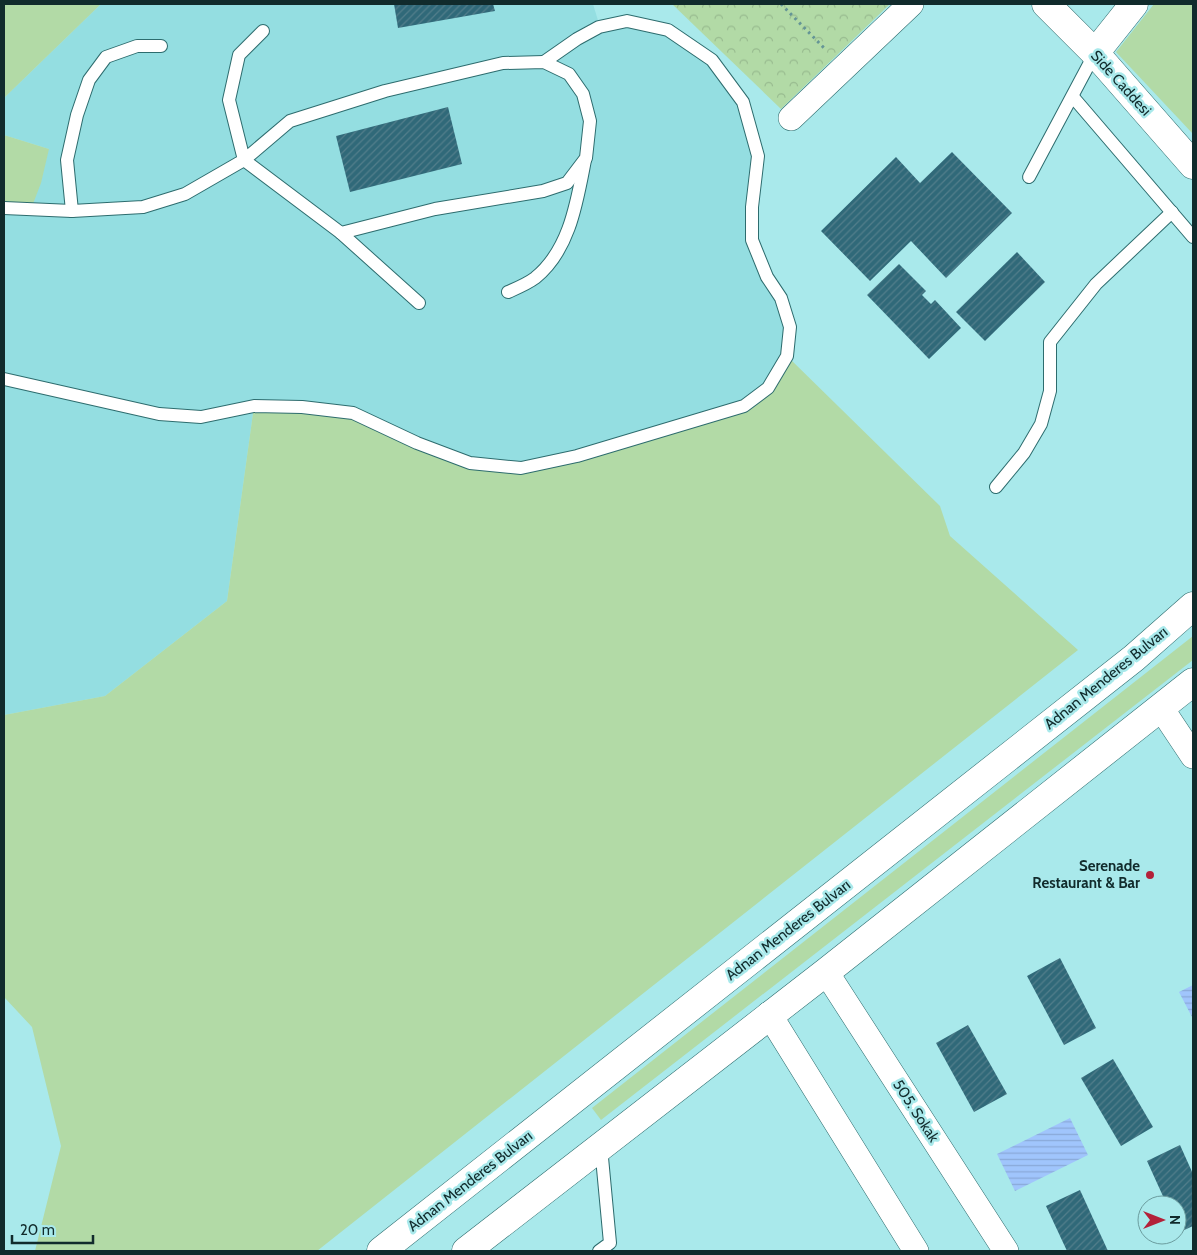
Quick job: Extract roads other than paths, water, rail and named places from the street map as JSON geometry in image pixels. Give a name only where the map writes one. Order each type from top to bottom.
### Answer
[{"type":"main road","name":"Side Caddesi","points":[[1046,4],[1095,53],[1193,164]]},
{"type":"main road","points":[[1095,53],[1134,4]]},
{"type":"main road","name":"Adnan Menderes Bulvarı","points":[[382,1251],[1134,658],[1193,606]]},
{"type":"main road","points":[[466,1251],[769,1014],[826,972],[1193,682]]},
{"type":"street","points":[[791,118],[911,4]]},
{"type":"street","points":[[1161,708],[1193,756]]},
{"type":"street","name":"505. Sokak","points":[[826,972],[1006,1251]]},
{"type":"street","points":[[769,1014],[916,1251]]},
{"type":"lane","points":[[4,379],[158,414],[200,417],[254,406],[302,407],[353,413],[417,443],[470,463],[521,468],[577,456],[744,406],[768,388],[786,356],[790,327],[781,298],[767,277],[752,240],[752,207],[758,156],[743,102],[712,60],[668,30],[627,21],[600,27],[577,39],[544,62]]},
{"type":"lane","points":[[263,31],[238,55],[230,100],[244,160],[341,233],[419,303]]},
{"type":"lane","points":[[72,211],[67,160],[77,115],[89,80],[106,57],[137,46],[161,46]]},
{"type":"lane","points":[[1029,178],[1095,53]]},
{"type":"lane","points":[[4,208],[72,211],[152,204],[185,194],[244,160],[290,121],[385,91],[503,63],[544,62],[569,74],[583,94],[590,122],[586,158],[574,216],[557,254],[535,277],[508,292]]},
{"type":"lane","points":[[1073,97],[1193,237]]},
{"type":"lane","points":[[341,233],[435,210],[543,191],[566,183],[586,158]]},
{"type":"lane","points":[[996,488],[1024,453],[1041,424],[1050,391],[1050,342],[1096,284],[1172,212]]},
{"type":"lane","points":[[599,1251],[610,1243],[601,1145]]},
{"type":"place","name":"Serenade Restaurant & Bar","points":[[1150,875]]}]
